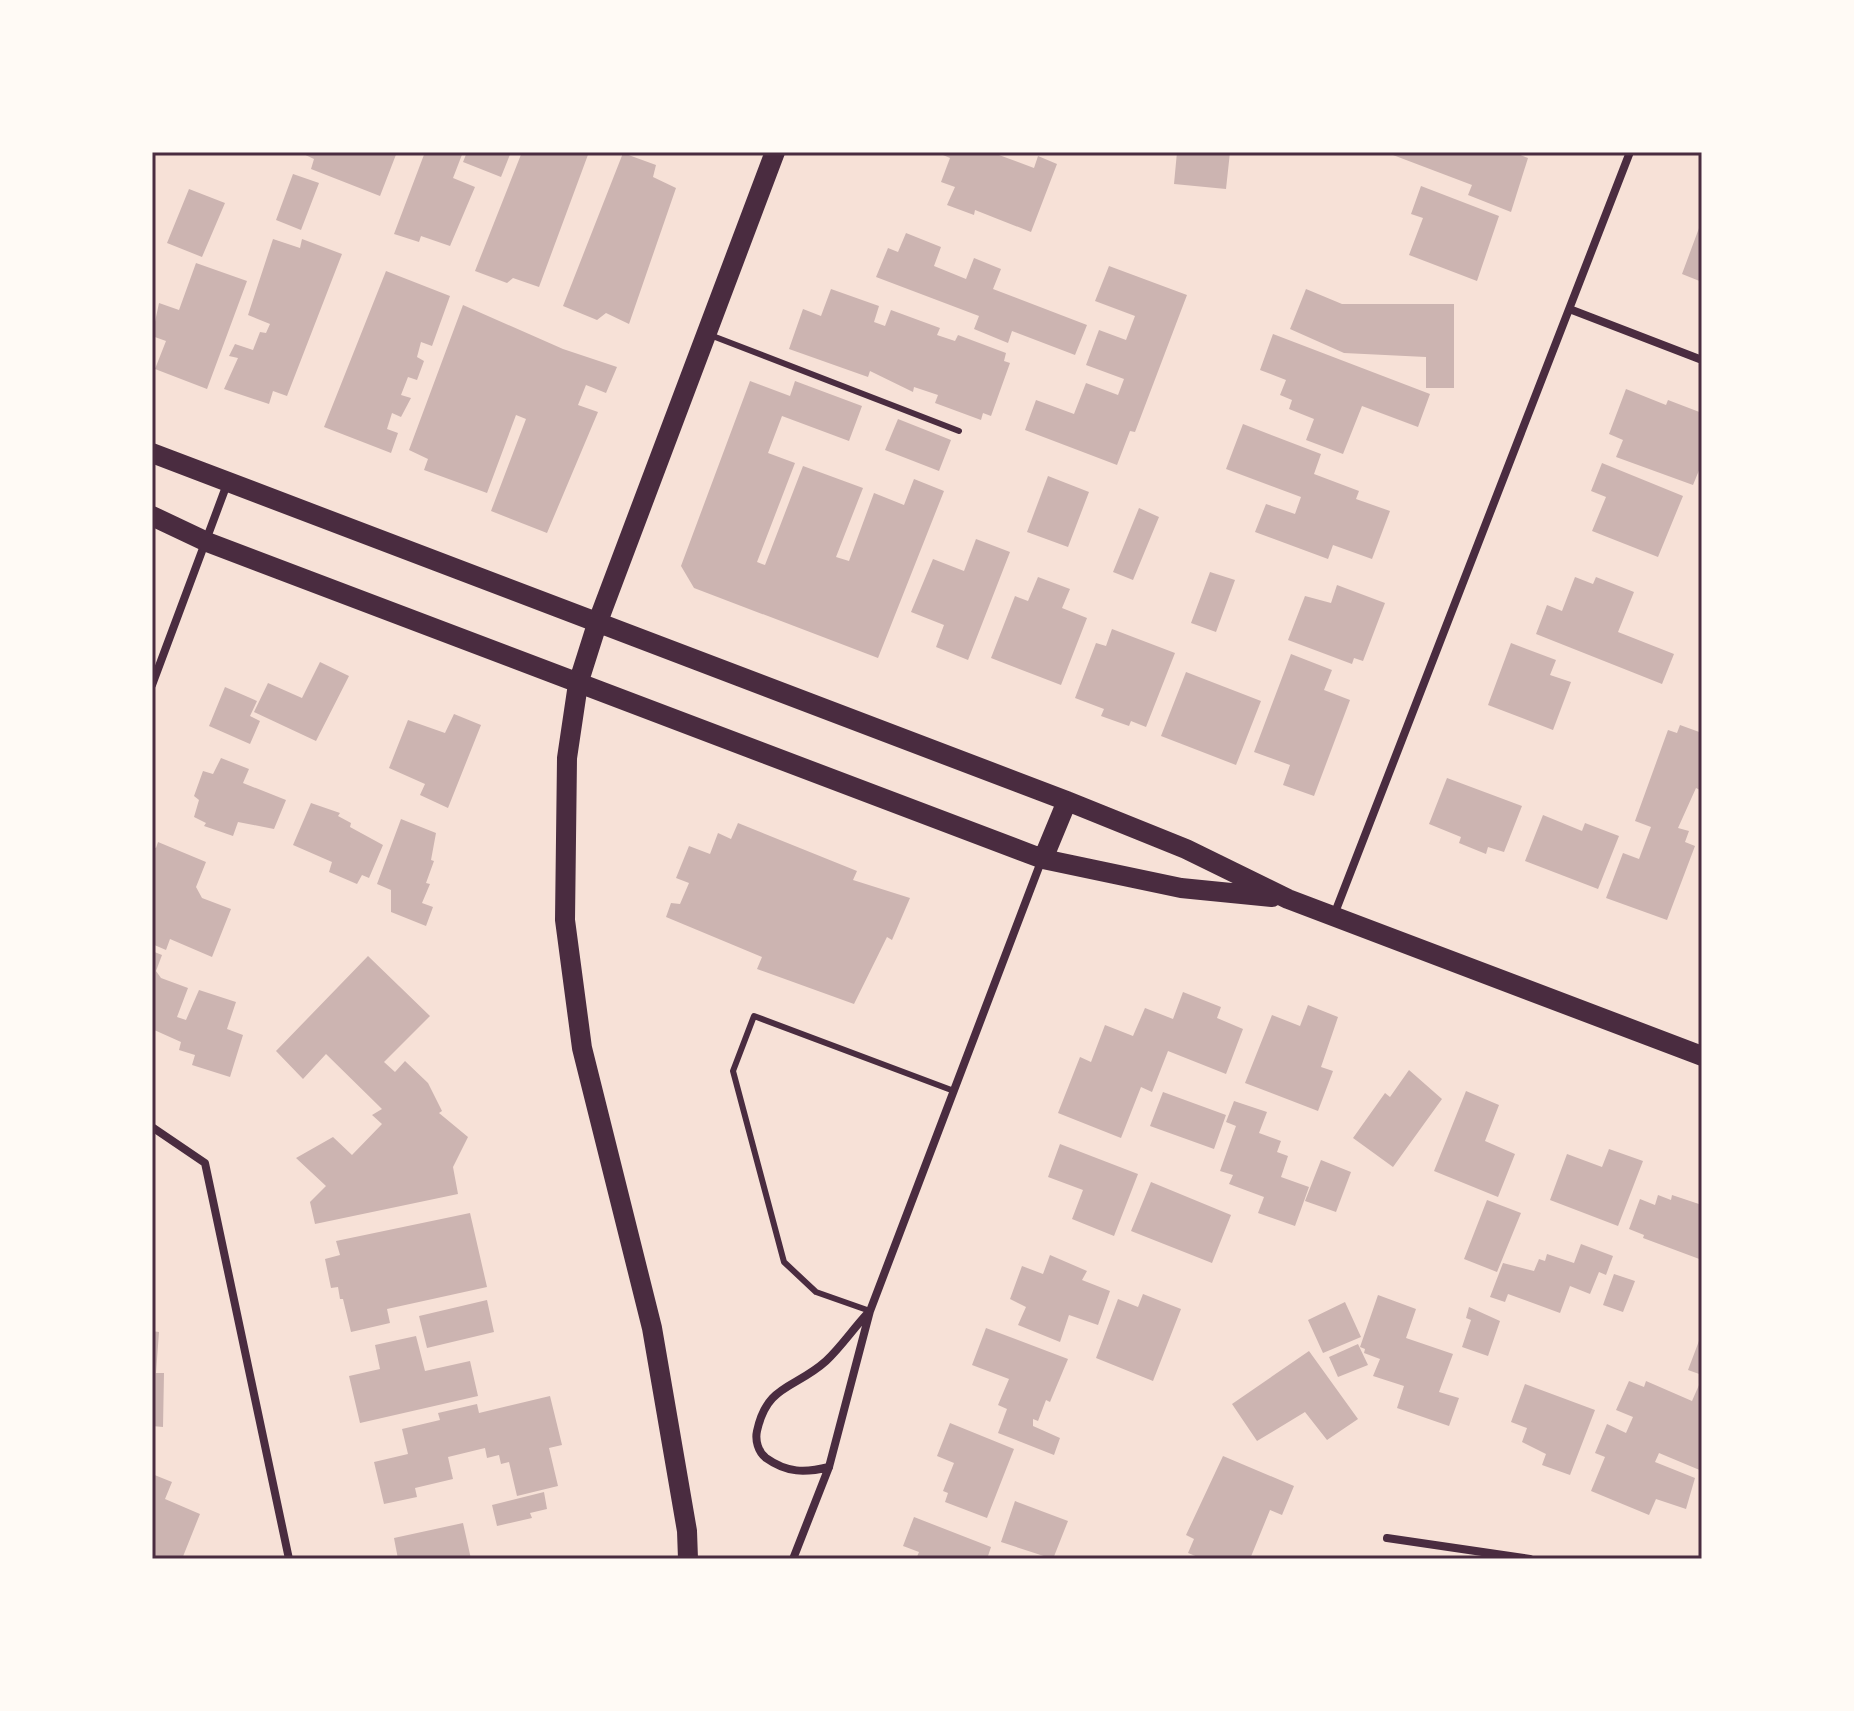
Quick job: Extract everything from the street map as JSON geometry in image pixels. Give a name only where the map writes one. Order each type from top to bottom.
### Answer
[{"type":"main road","points":[[688,1559],[687,1531],[652,1328],[582,1048],[565,920],[567,758],[578,684],[597,624],[775,152]]},
{"type":"main road","points":[[152,453],[1067,801],[1186,849],[1288,899],[1702,1056]]},
{"type":"main road","points":[[152,516],[207,542],[1043,859],[1181,888],[1288,899]]},
{"type":"main road","points":[[1043,859],[1067,801]]},
{"type":"street","points":[[1333,916],[1572,310],[1630,152]]},
{"type":"street","points":[[1572,310],[1702,360]]},
{"type":"street","points":[[152,685],[227,484]]},
{"type":"street","points":[[793,1559],[829,1467],[870,1311],[1043,859]]},
{"type":"street","points":[[152,1127],[205,1163],[289,1559]]},
{"type":"street","points":[[829,1467],[797,1472],[761,1454],[756,1437],[761,1410],[772,1394],[801,1380],[826,1360],[870,1311]]},
{"type":"street","points":[[1387,1538],[1530,1559]]},
{"type":"lane","points":[[706,334],[959,431]]},
{"type":"lane","points":[[870,1311],[816,1292],[784,1262],[733,1071],[738,1057],[754,1016],[954,1091]]},
{"type":"building","points":[[299,152],[397,152],[380,196],[311,169],[314,159]]},
{"type":"building","points":[[425,152],[463,152],[453,178],[475,187],[450,246],[421,236],[419,242],[394,234]]},
{"type":"building","points":[[467,152],[511,152],[501,177],[463,162]]},
{"type":"building","points":[[522,152],[589,152],[539,287],[513,278],[507,283],[475,271]]},
{"type":"building","points":[[936,152],[1000,152],[999,155],[1034,168],[1038,156],[1057,164],[1031,232],[975,210],[974,215],[947,205],[955,187],[941,182],[950,158]]},
{"type":"building","points":[[1177,152],[1230,152],[1226,189],[1174,184]]},
{"type":"building","points":[[1385,152],[1513,152],[1528,158],[1511,212],[1468,195],[1472,185]]},
{"type":"building","points":[[623,153],[656,165],[653,177],[676,188],[629,324],[606,313],[597,320],[563,306]]},
{"type":"building","points":[[293,174],[319,183],[301,230],[276,220]]},
{"type":"building","points":[[1421,186],[1499,216],[1477,281],[1409,255],[1423,218],[1411,214]]},
{"type":"building","points":[[189,189],[225,203],[202,257],[167,243]]},
{"type":"building","points":[[1702,220],[1702,282],[1682,274]]},
{"type":"building","points":[[906,233],[941,247],[934,266],[966,279],[974,258],[1001,269],[993,289],[1087,325],[1075,355],[1012,331],[1008,343],[974,329],[979,316],[876,277],[888,248],[898,252]]},
{"type":"building","points":[[273,239],[300,248],[302,239],[342,254],[287,396],[273,391],[269,404],[224,389],[238,358],[229,356],[235,344],[253,350],[260,332],[266,333],[270,324],[248,315]]},
{"type":"building","points":[[196,263],[247,281],[207,389],[155,369],[166,341],[152,336],[159,303],[179,310]]},
{"type":"building","points":[[1109,266],[1187,295],[1135,432],[1130,431],[1117,465],[1025,430],[1036,400],[1074,414],[1086,383],[1118,395],[1124,379],[1086,365],[1099,330],[1126,340],[1135,316],[1095,301]]},
{"type":"building","points":[[386,271],[450,296],[432,346],[421,342],[417,357],[424,361],[417,380],[408,377],[401,395],[411,398],[401,417],[392,413],[387,429],[398,433],[391,453],[324,427]]},
{"type":"building","points":[[831,289],[879,306],[874,322],[885,326],[891,310],[940,328],[937,335],[955,341],[958,335],[1006,353],[1004,361],[1010,363],[991,416],[983,413],[981,420],[935,403],[938,395],[914,387],[913,392],[870,371],[868,377],[789,349],[803,309],[821,316]]},
{"type":"building","points":[[1306,289],[1342,304],[1454,304],[1454,388],[1426,388],[1426,357],[1344,353],[1290,329]]},
{"type":"building","points":[[463,305],[563,349],[617,367],[606,393],[586,385],[578,405],[598,412],[547,533],[491,511],[526,419],[516,415],[487,493],[424,470],[428,459],[409,450]]},
{"type":"building","points":[[1273,334],[1430,394],[1418,427],[1362,406],[1343,454],[1306,440],[1314,419],[1289,409],[1292,400],[1280,395],[1286,380],[1260,370]]},
{"type":"building","points":[[750,381],[790,396],[795,381],[862,406],[849,441],[782,416],[768,453],[795,463],[757,562],[765,565],[803,466],[863,488],[836,557],[849,561],[874,493],[904,505],[914,479],[944,491],[878,658],[694,588],[681,566]]},
{"type":"building","points":[[1626,389],[1666,405],[1668,400],[1702,413],[1702,463],[1693,485],[1616,457],[1623,440],[1609,434]]},
{"type":"building","points":[[898,419],[951,440],[939,471],[885,450]]},
{"type":"building","points":[[1243,424],[1321,454],[1314,474],[1359,491],[1356,499],[1390,511],[1372,559],[1333,545],[1328,559],[1255,532],[1266,504],[1295,514],[1301,497],[1226,469]]},
{"type":"building","points":[[1602,463],[1683,496],[1658,557],[1592,531],[1606,497],[1591,491]]},
{"type":"building","points":[[1048,476],[1089,492],[1068,547],[1027,532]]},
{"type":"building","points":[[1139,508],[1159,517],[1133,580],[1113,572]]},
{"type":"building","points":[[976,539],[1010,552],[968,660],[936,647],[944,625],[911,612],[933,559],[964,571]]},
{"type":"building","points":[[1210,572],[1235,580],[1216,632],[1191,623]]},
{"type":"building","points":[[1038,577],[1070,589],[1062,608],[1087,618],[1061,685],[991,658],[1015,596],[1028,601]]},
{"type":"building","points":[[1575,577],[1593,584],[1596,577],[1634,592],[1618,632],[1674,654],[1662,684],[1536,634],[1547,605],[1562,611]]},
{"type":"building","points":[[1337,585],[1385,603],[1363,661],[1354,658],[1352,664],[1288,640],[1305,596],[1331,603]]},
{"type":"building","points":[[1112,629],[1175,653],[1146,727],[1131,721],[1129,726],[1101,716],[1104,709],[1075,698],[1096,643],[1106,646]]},
{"type":"building","points":[[1511,643],[1556,660],[1550,675],[1571,682],[1553,730],[1488,705]]},
{"type":"building","points":[[1291,654],[1332,670],[1324,690],[1350,700],[1314,796],[1283,785],[1290,765],[1254,752]]},
{"type":"building","points":[[320,662],[349,676],[316,741],[254,712],[268,683],[302,698]]},
{"type":"building","points":[[1186,672],[1261,701],[1236,765],[1161,736]]},
{"type":"building","points":[[225,687],[257,701],[250,716],[260,721],[250,744],[209,726]]},
{"type":"building","points":[[454,714],[481,725],[448,808],[420,795],[425,784],[389,768],[408,720],[445,733]]},
{"type":"building","points":[[1680,725],[1702,733],[1702,791],[1696,788],[1678,828],[1689,831],[1685,842],[1695,846],[1667,920],[1606,898],[1623,853],[1639,859],[1651,827],[1635,821],[1668,730],[1677,733]]},
{"type":"building","points":[[221,758],[249,769],[243,783],[286,800],[274,829],[238,822],[233,836],[204,826],[206,823],[194,817],[199,800],[194,796],[203,771],[213,774]]},
{"type":"building","points":[[1447,778],[1522,806],[1504,852],[1488,847],[1486,854],[1459,843],[1461,837],[1429,824]]},
{"type":"building","points":[[311,803],[340,813],[338,816],[351,823],[350,827],[383,845],[369,878],[362,875],[357,884],[329,872],[332,862],[293,845]]},
{"type":"building","points":[[1543,815],[1582,831],[1585,823],[1619,836],[1598,889],[1525,861]]},
{"type":"building","points":[[401,819],[436,833],[431,860],[434,861],[426,883],[430,884],[422,903],[433,907],[426,926],[391,912],[391,890],[377,884]]},
{"type":"building","points":[[738,823],[857,871],[853,880],[910,898],[892,940],[887,937],[854,1004],[757,969],[762,957],[666,917],[671,903],[680,904],[689,883],[676,878],[689,846],[710,854],[718,833],[731,839]]},
{"type":"building","points":[[158,842],[206,862],[196,887],[202,898],[231,909],[212,957],[170,939],[166,950],[152,944],[152,846],[156,848]]},
{"type":"building","points":[[152,951],[162,955],[156,971],[161,978],[188,988],[177,1017],[186,1020],[199,990],[236,1002],[227,1029],[243,1035],[230,1077],[192,1065],[195,1055],[179,1050],[181,1042],[152,1029]]},
{"type":"building","points":[[368,956],[430,1016],[384,1062],[395,1072],[405,1061],[428,1083],[442,1111],[439,1113],[468,1137],[453,1167],[458,1194],[315,1224],[310,1202],[326,1186],[296,1158],[333,1137],[352,1155],[382,1124],[372,1115],[382,1109],[326,1054],[303,1079],[276,1051]]},
{"type":"building","points":[[1183,992],[1221,1007],[1217,1018],[1243,1029],[1226,1074],[1168,1051],[1152,1092],[1141,1087],[1121,1138],[1058,1113],[1080,1057],[1091,1062],[1105,1025],[1133,1036],[1145,1008],[1173,1019]]},
{"type":"building","points":[[1308,1005],[1338,1017],[1321,1067],[1333,1071],[1318,1111],[1245,1083],[1272,1015],[1300,1026]]},
{"type":"building","points":[[1409,1070],[1442,1099],[1393,1167],[1353,1138],[1385,1093],[1390,1097]]},
{"type":"building","points":[[1466,1091],[1499,1105],[1485,1141],[1515,1154],[1498,1197],[1434,1171]]},
{"type":"building","points":[[1163,1092],[1226,1115],[1214,1149],[1150,1126]]},
{"type":"building","points":[[1234,1101],[1267,1112],[1259,1133],[1281,1141],[1277,1152],[1288,1156],[1281,1177],[1309,1187],[1295,1226],[1258,1213],[1264,1197],[1229,1184],[1233,1175],[1220,1171],[1236,1126],[1226,1122]]},
{"type":"building","points":[[1060,1144],[1138,1174],[1114,1236],[1072,1219],[1083,1190],[1048,1177]]},
{"type":"building","points":[[1609,1149],[1643,1161],[1618,1226],[1550,1200],[1567,1154],[1602,1167]]},
{"type":"building","points":[[1321,1160],[1351,1172],[1336,1212],[1305,1201]]},
{"type":"building","points":[[1151,1182],[1231,1215],[1212,1263],[1131,1231]]},
{"type":"building","points":[[1658,1195],[1671,1200],[1672,1195],[1699,1204],[1702,1198],[1702,1260],[1643,1238],[1644,1235],[1629,1229],[1640,1199],[1655,1205]]},
{"type":"building","points":[[1487,1200],[1521,1213],[1497,1272],[1464,1259]]},
{"type":"building","points":[[470,1213],[487,1287],[387,1309],[390,1323],[351,1332],[338,1287],[331,1288],[325,1259],[340,1255],[336,1241]]},
{"type":"building","points":[[1581,1244],[1613,1256],[1606,1275],[1599,1272],[1590,1294],[1570,1286],[1560,1313],[1508,1294],[1505,1302],[1490,1297],[1503,1263],[1534,1271],[1539,1259],[1545,1261],[1547,1254],[1574,1263]]},
{"type":"building","points":[[1050,1255],[1087,1271],[1082,1280],[1110,1291],[1098,1325],[1069,1315],[1060,1342],[1018,1325],[1026,1307],[1010,1299],[1022,1266],[1043,1274]]},
{"type":"building","points":[[1614,1274],[1635,1281],[1623,1312],[1603,1305]]},
{"type":"building","points":[[1143,1294],[1181,1309],[1153,1381],[1096,1358],[1118,1299],[1138,1307]]},
{"type":"building","points":[[1378,1295],[1416,1309],[1406,1338],[1453,1354],[1439,1392],[1459,1398],[1449,1426],[1397,1408],[1404,1386],[1373,1376],[1380,1359],[1364,1353],[1365,1349],[1360,1347]]},
{"type":"building","points":[[487,1300],[494,1332],[427,1348],[419,1316]]},
{"type":"building","points":[[1345,1302],[1361,1337],[1323,1353],[1308,1320]]},
{"type":"building","points":[[1469,1307],[1500,1321],[1488,1356],[1462,1347],[1471,1320],[1466,1318]]},
{"type":"building","points":[[986,1328],[1068,1359],[1050,1402],[1046,1400],[1038,1421],[1033,1419],[1033,1426],[1060,1438],[1054,1455],[998,1433],[1007,1409],[998,1405],[1009,1379],[972,1365]]},
{"type":"building","points":[[152,1331],[159,1332],[156,1373],[164,1373],[163,1427],[152,1426]]},
{"type":"building","points":[[1702,1333],[1702,1375],[1688,1370]]},
{"type":"building","points":[[416,1336],[425,1371],[470,1361],[478,1396],[360,1423],[349,1376],[380,1369],[375,1345]]},
{"type":"building","points":[[1358,1344],[1368,1365],[1338,1377],[1329,1357]]},
{"type":"building","points":[[1309,1351],[1358,1419],[1327,1440],[1305,1412],[1257,1441],[1232,1404]]},
{"type":"building","points":[[1629,1381],[1644,1387],[1646,1381],[1692,1401],[1699,1385],[1702,1387],[1702,1471],[1659,1453],[1655,1462],[1695,1478],[1686,1509],[1656,1499],[1649,1515],[1591,1491],[1605,1457],[1595,1453],[1607,1424],[1626,1433],[1633,1417],[1616,1410]]},
{"type":"building","points":[[1525,1384],[1595,1410],[1570,1475],[1542,1465],[1546,1454],[1522,1442],[1527,1428],[1511,1422]]},
{"type":"building","points":[[550,1396],[562,1445],[549,1448],[558,1486],[517,1496],[509,1462],[501,1464],[499,1455],[487,1458],[485,1448],[448,1457],[453,1479],[415,1488],[417,1497],[384,1504],[374,1462],[408,1454],[402,1429],[440,1420],[438,1413],[477,1404],[479,1413]]},
{"type":"building","points":[[950,1423],[1014,1449],[987,1518],[945,1502],[948,1493],[943,1491],[954,1463],[937,1456]]},
{"type":"building","points":[[1223,1456],[1294,1486],[1282,1515],[1270,1510],[1250,1559],[1203,1559],[1188,1553],[1194,1539],[1186,1535]]},
{"type":"building","points":[[152,1474],[172,1482],[165,1499],[200,1514],[182,1559],[152,1559]]},
{"type":"building","points":[[544,1492],[547,1509],[530,1513],[532,1518],[497,1526],[492,1505]]},
{"type":"building","points":[[1015,1501],[1068,1521],[1053,1559],[1001,1542]]},
{"type":"building","points":[[914,1517],[991,1547],[987,1559],[916,1559],[919,1552],[903,1546]]},
{"type":"building","points":[[463,1523],[471,1559],[398,1559],[394,1538]]}]
